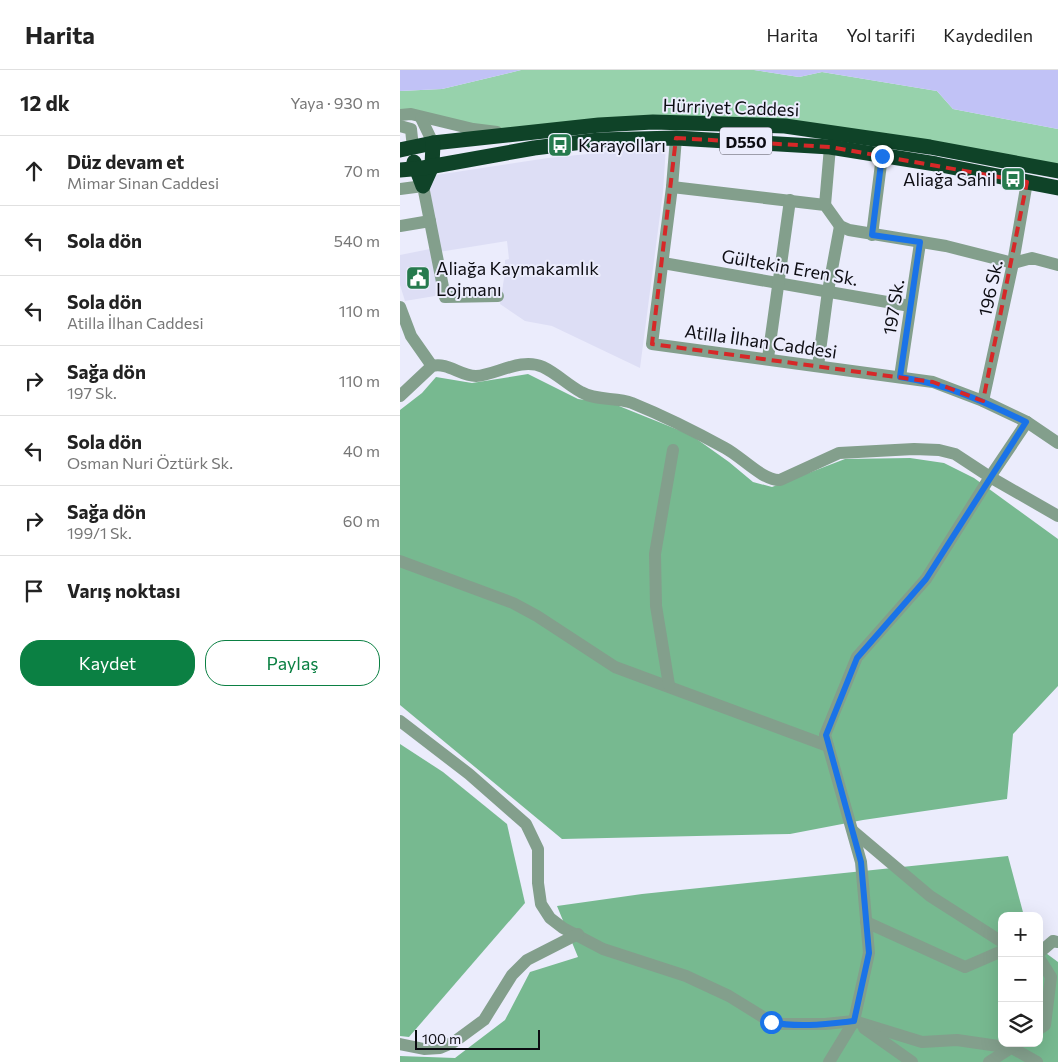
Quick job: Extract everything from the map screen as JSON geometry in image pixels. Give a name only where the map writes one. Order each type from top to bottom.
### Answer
[{"type":"highway","name":"Hürriyet Caddesi","points":[[406,149],[433,143],[598,125],[653,122],[785,126],[930,147],[1058,171]]},
{"type":"highway","name":"Hürriyet Caddesi","points":[[400,170],[534,148],[599,140],[676,138],[830,147],[936,164],[1058,188]]},
{"type":"highway","points":[[423,186],[425,167],[433,143]]},
{"type":"highway","points":[[406,149],[413,158],[425,167]]},
{"type":"street","points":[[400,115],[411,114],[421,118],[473,129],[517,135]]},
{"type":"street","points":[[421,118],[433,143]]},
{"type":"street","points":[[400,126],[411,129],[406,149]]},
{"type":"street","name":"Atilla İlhan Caddesi","points":[[676,138],[672,187],[652,344],[768,358],[933,382],[983,401],[1026,422],[1058,443]]},
{"type":"street","points":[[830,147],[825,205],[840,226],[872,235],[920,242],[1013,263],[1032,258],[1058,265]]},
{"type":"street","points":[[872,235],[882,156]]},
{"type":"street","name":"196 Sk.","points":[[983,401],[1013,263],[1027,182]]},
{"type":"street","points":[[400,189],[423,186],[445,298],[498,296]]},
{"type":"street","points":[[672,187],[825,205]]},
{"type":"street","points":[[768,358],[790,200]]},
{"type":"street","points":[[400,226],[430,222]]},
{"type":"street","points":[[818,366],[828,291],[840,226]]},
{"type":"street","name":"197 Sk.","points":[[900,377],[920,242]]},
{"type":"street","name":"Gültekin Eren Sk.","points":[[663,263],[910,306]]},
{"type":"street","points":[[400,307],[411,336],[432,366]]},
{"type":"street","points":[[400,396],[432,366],[442,365],[475,376],[512,366],[529,364],[542,366],[581,392],[592,397],[618,399],[633,403],[710,440],[738,455],[768,479],[780,480],[848,451],[939,450],[955,454],[990,477],[1058,516]]},
{"type":"street","points":[[829,1062],[854,1021],[869,953],[861,862],[826,735],[857,658],[926,579],[1026,422]]},
{"type":"street","points":[[669,685],[656,606],[656,554],[672,450]]},
{"type":"street","points":[[400,560],[512,603],[537,616],[615,667],[669,685],[828,746]]},
{"type":"street","points":[[400,720],[469,774],[526,824],[538,849],[538,883],[541,904],[550,918],[563,928],[578,934],[602,949],[686,976],[729,996],[771,1022],[783,1024],[825,1024],[854,1021],[922,1042],[958,1040],[998,1044]]},
{"type":"street","points":[[852,831],[930,896],[998,939]]},
{"type":"street","points":[[866,922],[965,966],[998,953]]},
{"type":"street","points":[[400,1044],[440,1048],[454,1042],[484,1020],[512,975],[527,960],[578,934]]},
{"type":"street","points":[[1043,949],[1052,940],[1058,942]]},
{"type":"street","points":[[1043,964],[1051,977],[1045,1026],[1043,1027]]},
{"type":"street","points":[[854,1021],[912,1062]]},
{"type":"street","points":[[989,1062],[1013,1047]]},
{"type":"street","points":[[1016,1047],[1037,1062]]},
{"type":"highlighted area","points":[[676,138],[830,147],[1027,182],[983,401],[933,382],[652,344]]},
{"type":"shaded area","points":[[666,146],[663,192],[640,368],[552,326],[525,321],[500,304],[505,260],[509,259],[507,241],[439,252],[429,183],[436,175],[548,158]]},
{"type":"shaded area","name":"Aliağa Kaymakamlık Lojmanı","points":[[430,249],[438,290],[435,296],[405,301],[400,285],[400,255]]},
{"type":"green space","points":[[521,70],[754,70],[799,77],[822,72],[937,91],[953,109],[1058,129],[1058,171],[785,126],[653,122],[517,135],[400,115],[400,91],[442,89]]},
{"type":"green space","points":[[528,374],[578,399],[614,404],[691,435],[753,482],[772,487],[845,459],[910,458],[944,463],[974,478],[1058,539],[1058,686],[1013,734],[1007,799],[863,820],[790,834],[562,839],[400,705],[400,410],[422,393],[436,377],[472,383]]},
{"type":"green space","points":[[400,744],[443,772],[507,824],[525,903],[409,1037],[400,1036]]},
{"type":"green space","points":[[1008,856],[1023,912],[998,912],[998,1047],[1043,1047],[1043,951],[1058,962],[1058,1062],[400,1062],[400,1056],[455,1058],[505,1020],[530,972],[578,957],[557,906],[642,894]]},
{"type":"water","points":[[400,70],[521,70],[442,89],[400,91]]},
{"type":"water","points":[[754,70],[1058,70],[1058,129],[953,109],[937,91],[822,72],[799,77]]},
{"type":"place","name":"Karayolları","points":[[560,145]]},
{"type":"place","name":"Aliağa Sahil","points":[[1013,179]]},
{"type":"place","name":"Aliağa Kaymakamlık Lojmanı","points":[[418,278]]},
{"type":"route","points":[[771,1022],[783,1024],[825,1024],[854,1021],[869,953],[861,862],[826,735],[857,658],[926,579],[1026,422],[983,401],[933,382],[900,377],[920,242],[872,235],[882,156]]}]
